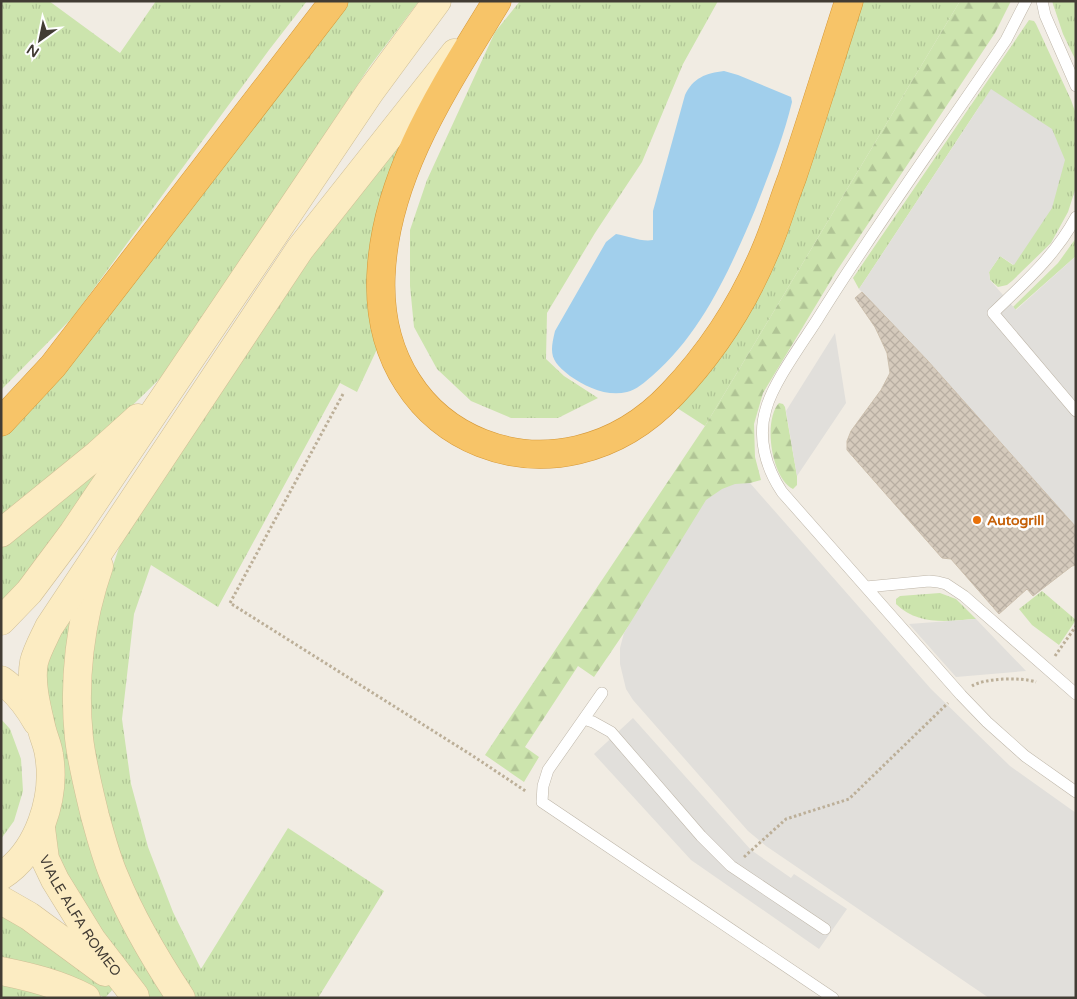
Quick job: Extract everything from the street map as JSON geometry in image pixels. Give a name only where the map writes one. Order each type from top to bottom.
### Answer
[{"type":"highway","points":[[1,422],[53,366],[334,1]]},
{"type":"highway","points":[[497,1],[439,97],[420,134],[406,169],[394,202],[384,243],[381,278],[382,310],[387,336],[394,357],[423,402],[441,420],[470,438],[500,450],[530,455],[582,450],[616,438],[647,417],[671,395],[695,368],[721,333],[745,292],[767,248],[801,151],[849,1]]},
{"type":"main road","points":[[1,621],[29,592],[52,564],[370,92],[437,1]]},
{"type":"main road","points":[[1,876],[26,852],[41,828],[51,790],[49,755],[42,730],[33,678],[34,662],[49,627],[300,249],[497,1]]},
{"type":"main road","points":[[1,533],[98,454],[149,408],[178,377]]},
{"type":"main road","points":[[111,531],[92,587],[81,636],[78,689],[79,738],[91,800],[114,878],[154,955],[181,998]]},
{"type":"main road","points":[[1,680],[10,686],[28,706],[42,730]]},
{"type":"main road","name":"VIALE ALFA ROMEO","points":[[41,828],[45,859],[55,880],[92,940],[136,997]]},
{"type":"main road","name":"VIALE ALFA ROMEO","points":[[1,900],[29,916],[136,997]]},
{"type":"main road","points":[[1,971],[33,977],[75,992],[86,998]]},
{"type":"lane","points":[[1026,1],[1006,40],[832,296],[784,373],[766,409],[762,438],[769,471],[782,492],[866,587],[961,694],[1010,743],[1076,792]]},
{"type":"lane","points":[[1042,1],[1076,86]]},
{"type":"lane","points":[[1076,217],[1067,234],[1042,265],[993,312],[1076,411]]},
{"type":"lane","points":[[866,587],[930,581],[946,584],[964,596],[1076,694]]},
{"type":"lane","points":[[602,693],[548,770],[543,786],[542,802],[833,998]]},
{"type":"lane","points":[[584,719],[611,732],[701,836],[733,868],[825,929]]},
{"type":"path","points":[[344,394],[230,603],[473,756],[542,802]]},
{"type":"path","points":[[733,868],[786,819],[849,799],[945,705],[977,683],[1023,678],[1041,684],[1060,647],[1076,626]]},
{"type":"green space","points":[[1,1],[49,1],[120,53],[156,1],[307,1],[73,317],[1,390]]},
{"type":"green space","points":[[345,1],[419,1],[370,66],[169,369],[108,428],[1,518],[1,436],[59,372]]},
{"type":"green space","points":[[520,1],[718,1],[683,64],[642,162],[595,233],[547,313],[546,359],[564,376],[598,398],[558,418],[511,418],[471,401],[437,369],[414,327],[410,286],[410,230],[427,180],[495,32]]},
{"type":"green space","points":[[861,1],[960,1],[705,426],[674,406],[699,377]]},
{"type":"green space","points":[[960,1],[1011,1],[995,33],[836,272],[763,393],[754,424],[755,457],[761,480],[750,483],[628,627],[594,677],[578,666],[525,747],[539,757],[524,782],[485,755],[705,426]]},
{"type":"green space","points":[[1052,1],[1075,1],[1076,61],[1063,34]]},
{"type":"green space","points":[[1029,20],[1034,21],[1036,24],[1076,114],[1076,187],[1068,212],[1051,243],[1007,285],[998,287],[990,280],[989,272],[1000,256],[1013,265],[981,104],[859,289],[853,278]]},
{"type":"green space","points":[[409,123],[378,347],[357,392],[340,383],[218,607],[151,565],[134,614],[122,719],[131,784],[148,847],[173,912],[201,969],[288,828],[384,891],[318,998],[194,998],[139,911],[99,792],[87,690],[94,639],[104,592],[123,536],[309,256]]},
{"type":"green space","points":[[1076,238],[1076,256],[1015,310],[1013,307],[1058,263]]},
{"type":"green space","points":[[779,403],[785,407],[797,476],[797,485],[793,489],[785,483],[779,473],[772,448],[771,422],[774,411]]},
{"type":"green space","points":[[127,434],[77,508],[1,606],[1,547],[42,515]]},
{"type":"green space","points":[[82,590],[71,740],[172,998],[147,998],[62,876],[49,828],[42,663]]},
{"type":"green space","points":[[1042,591],[1076,620],[1059,645],[1032,625],[1019,609]]},
{"type":"green space","points":[[940,593],[956,599],[976,619],[944,621],[924,619],[914,616],[896,604],[896,599],[900,596]]},
{"type":"green space","points":[[1,719],[10,729],[21,759],[23,791],[14,821],[1,839]]},
{"type":"green space","points":[[1,908],[83,963],[113,989],[105,998],[72,981],[1,962]]},
{"type":"green space","points":[[1,984],[58,998],[1,998]]},
{"type":"shaded area","points":[[991,89],[1052,129],[1065,160],[1052,208],[1014,265],[1000,256],[989,272],[990,280],[1016,310],[1076,256],[1076,527],[928,361],[859,289]]},
{"type":"shaded area","points":[[835,333],[846,403],[797,476],[786,411]]},
{"type":"shaded area","points":[[750,483],[931,689],[1010,766],[1076,813],[1076,998],[989,998],[766,846],[748,831],[633,700],[626,689],[620,664],[620,648],[624,633],[706,500],[722,489],[735,484]]},
{"type":"shaded area","points":[[976,619],[1026,671],[956,677],[909,624]]},
{"type":"shaded area","points":[[633,718],[751,850],[791,878],[794,874],[847,909],[819,949],[691,860],[594,754]]},
{"type":"water","points":[[724,71],[791,97],[792,102],[784,129],[755,210],[713,299],[686,340],[670,359],[646,381],[630,391],[612,393],[597,390],[570,376],[555,361],[552,346],[555,331],[606,242],[616,234],[639,240],[653,240],[653,211],[685,95],[696,80],[711,73]]},
{"type":"building","points":[[862,292],[928,361],[1076,527],[1076,565],[1072,566],[1033,596],[1027,589],[999,614],[951,559],[942,558],[847,450],[847,441],[851,431],[881,390],[890,373],[887,353],[875,327],[855,298]]},
{"type":"place","name":"Autogrill","points":[[977,520]]}]
